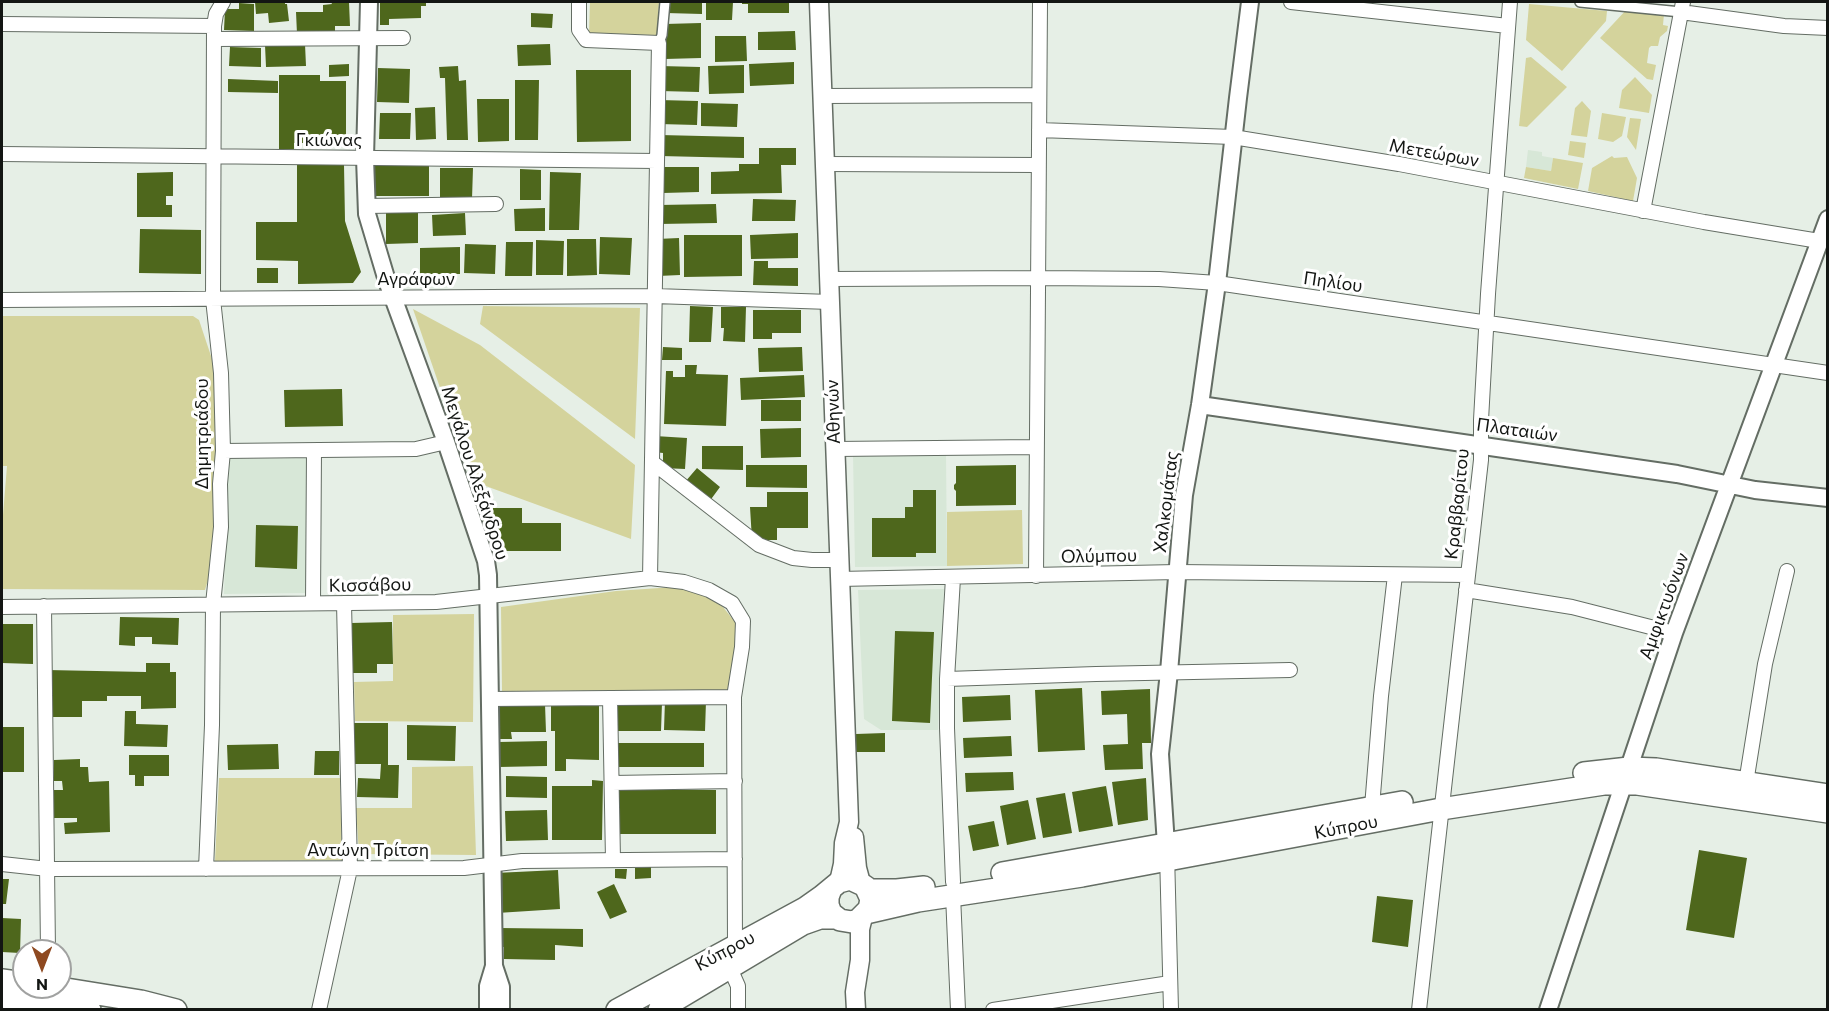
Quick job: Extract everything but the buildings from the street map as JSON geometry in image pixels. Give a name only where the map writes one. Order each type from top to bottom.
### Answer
[{"type":"main road","name":"Αθηνών","points":[[819,2],[849,822],[855,842],[856,868],[864,886]]},
{"type":"main road","name":"Κύπρου","points":[[658,1010],[803,924],[820,918],[852,922],[865,915],[953,889],[1167,852],[1605,769],[1626,775],[1827,812]]},
{"type":"main road","name":"Κύπρου","points":[[1626,775],[1656,769],[1827,795]]},
{"type":"main road","name":"Κύπρου","points":[[1167,852],[1372,807],[1442,801]]},
{"type":"main road","name":"Αθηνών","points":[[835,886],[843,864],[844,843],[849,822]]},
{"type":"main road","name":"Κύπρου","points":[[617,1010],[815,902],[835,886],[850,879],[864,886],[897,890],[953,889]]},
{"type":"main road","points":[[835,886],[828,897],[828,905],[831,913],[838,919],[846,933],[848,961],[856,1001]]},
{"type":"main road","points":[[856,1001],[860,929],[870,904],[864,886]]},
{"type":"main road","points":[[72,990],[141,1001],[176,1010]]},
{"type":"main road","points":[[2,997],[90,1010]]},
{"type":"street","name":"Δημητριάδου","points":[[206,869],[212,724],[213,604],[220,527],[223,450],[221,373],[213,298],[213,157],[214,32],[216,14],[223,2]]},
{"type":"street","name":"Μεγάλου Αλεξάνδρου","points":[[369,2],[365,158],[367,206],[376,248],[486,561],[490,597],[489,699],[494,966],[501,987],[501,1010]]},
{"type":"street","points":[[579,2],[579,30],[583,39],[594,42],[659,43]]},
{"type":"street","points":[[650,578],[659,43],[665,2]]},
{"type":"street","points":[[1036,576],[1040,278],[1038,165],[1040,2]]},
{"type":"street","name":"Χαλκομάτας","points":[[1171,1010],[1167,852],[1160,754],[1184,495],[1200,405],[1217,283],[1250,2]]},
{"type":"street","points":[[1291,2],[1508,26]]},
{"type":"street","name":"Κραββαρίτου","points":[[1419,1010],[1482,445],[1486,322],[1510,2]]},
{"type":"street","points":[[1580,2],[1682,7],[1784,26],[1827,28]]},
{"type":"street","points":[[1643,211],[1682,7]]},
{"type":"street","points":[[2,24],[403,38]]},
{"type":"street","points":[[823,96],[1039,95]]},
{"type":"street","name":"Μετεώρων","points":[[1039,130],[1233,137],[1819,241]]},
{"type":"street","name":"Γκιώνας","points":[[2,154],[657,161]]},
{"type":"street","points":[[825,164],[1038,165]]},
{"type":"street","points":[[367,206],[496,204]]},
{"type":"street","name":"Αμφικτυόνων","points":[[1548,1010],[1674,633],[1827,219]]},
{"type":"street","name":"Πηλίου","points":[[830,279],[1159,279],[1217,283],[1827,373]]},
{"type":"street","name":"Αγράφων","points":[[2,300],[655,296],[830,302]]},
{"type":"street","name":"Πλαταιών","points":[[1200,405],[1677,474],[1782,494],[1827,498]]},
{"type":"street","points":[[223,450],[416,449],[446,442]]},
{"type":"street","points":[[835,449],[1036,447]]},
{"type":"street","points":[[313,603],[314,451]]},
{"type":"street","points":[[652,462],[759,545],[793,558],[839,560]]},
{"type":"street","name":"Ολύμπου","points":[[839,579],[1177,572],[1467,576]]},
{"type":"street","points":[[1746,783],[1765,663],[1787,572]]},
{"type":"street","points":[[1372,807],[1381,696],[1395,575]]},
{"type":"street","name":"Κισσάβου","points":[[2,607],[436,602],[650,578],[673,580],[709,590],[732,603],[741,615],[743,634],[734,697]]},
{"type":"street","points":[[953,578],[947,728],[958,1010]]},
{"type":"street","points":[[1466,590],[1572,606],[1674,633]]},
{"type":"street","points":[[319,1010],[350,869],[344,603]]},
{"type":"street","points":[[44,606],[48,939]]},
{"type":"street","points":[[948,680],[1290,670]]},
{"type":"street","points":[[489,699],[734,697],[735,945]]},
{"type":"street","points":[[610,698],[614,860]]},
{"type":"street","points":[[612,783],[735,781]]},
{"type":"street","name":"Αντώνη Τρίτση","points":[[2,864],[48,869],[350,869],[464,868],[522,861],[735,859]]},
{"type":"street","name":"Μεγάλου Αλεξάνδρου","points":[[488,1010],[488,986],[494,966]]},
{"type":"street","points":[[730,968],[738,986],[738,1010]]},
{"type":"street","points":[[993,1010],[1170,983]]},
{"type":"shaded area","points":[[590,2],[659,2],[657,35],[589,34]]},
{"type":"shaded area","points":[[1529,4],[1607,11],[1606,21],[1562,71],[1526,40]]},
{"type":"shaded area","points":[[1627,9],[1664,14],[1663,25],[1668,26],[1667,31],[1660,37],[1658,46],[1649,48],[1647,63],[1656,65],[1653,80],[1647,79],[1600,38]]},
{"type":"shaded area","points":[[1531,57],[1567,87],[1527,127],[1519,126],[1526,58]]},
{"type":"shaded area","points":[[1635,77],[1652,95],[1649,113],[1619,108],[1622,90]]},
{"type":"shaded area","points":[[1582,101],[1591,111],[1587,137],[1571,135],[1575,108]]},
{"type":"shaded area","points":[[1602,113],[1626,117],[1622,136],[1613,142],[1598,139]]},
{"type":"shaded area","points":[[1630,118],[1641,119],[1636,150],[1627,137]]},
{"type":"shaded area","points":[[1570,141],[1586,143],[1584,158],[1568,155]]},
{"type":"shaded area","points":[[1528,150],[1542,152],[1542,156],[1553,158],[1551,171],[1526,167]]},
{"type":"shaded area","points":[[1612,156],[1614,158],[1627,157],[1637,178],[1633,201],[1588,191],[1592,168]]},
{"type":"shaded area","points":[[1553,158],[1583,163],[1578,189],[1524,178],[1526,167],[1551,171]]},
{"type":"shaded area","points":[[483,306],[640,308],[635,439],[480,324]]},
{"type":"shaded area","points":[[413,309],[480,345],[635,465],[631,539],[472,481]]},
{"type":"shaded area","points":[[2,316],[193,316],[199,320],[217,374],[218,447],[213,563],[205,590],[2,589],[2,527],[7,466],[2,466]]},
{"type":"shaded area","points":[[946,453],[947,566],[855,567],[853,454]]},
{"type":"shaded area","points":[[307,458],[307,593],[224,594],[228,459]]},
{"type":"shaded area","points":[[1022,510],[1023,564],[947,566],[947,512]]},
{"type":"shaded area","points":[[674,587],[709,598],[723,607],[735,622],[735,651],[729,690],[502,691],[501,607],[616,591]]},
{"type":"shaded area","points":[[944,589],[938,730],[881,730],[864,719],[858,590]]},
{"type":"shaded area","points":[[474,614],[473,722],[355,721],[354,682],[393,681],[393,615]]},
{"type":"shaded area","points":[[473,766],[476,855],[359,854],[356,808],[412,808],[412,767]]},
{"type":"shaded area","points":[[219,778],[340,778],[342,860],[215,861]]}]
